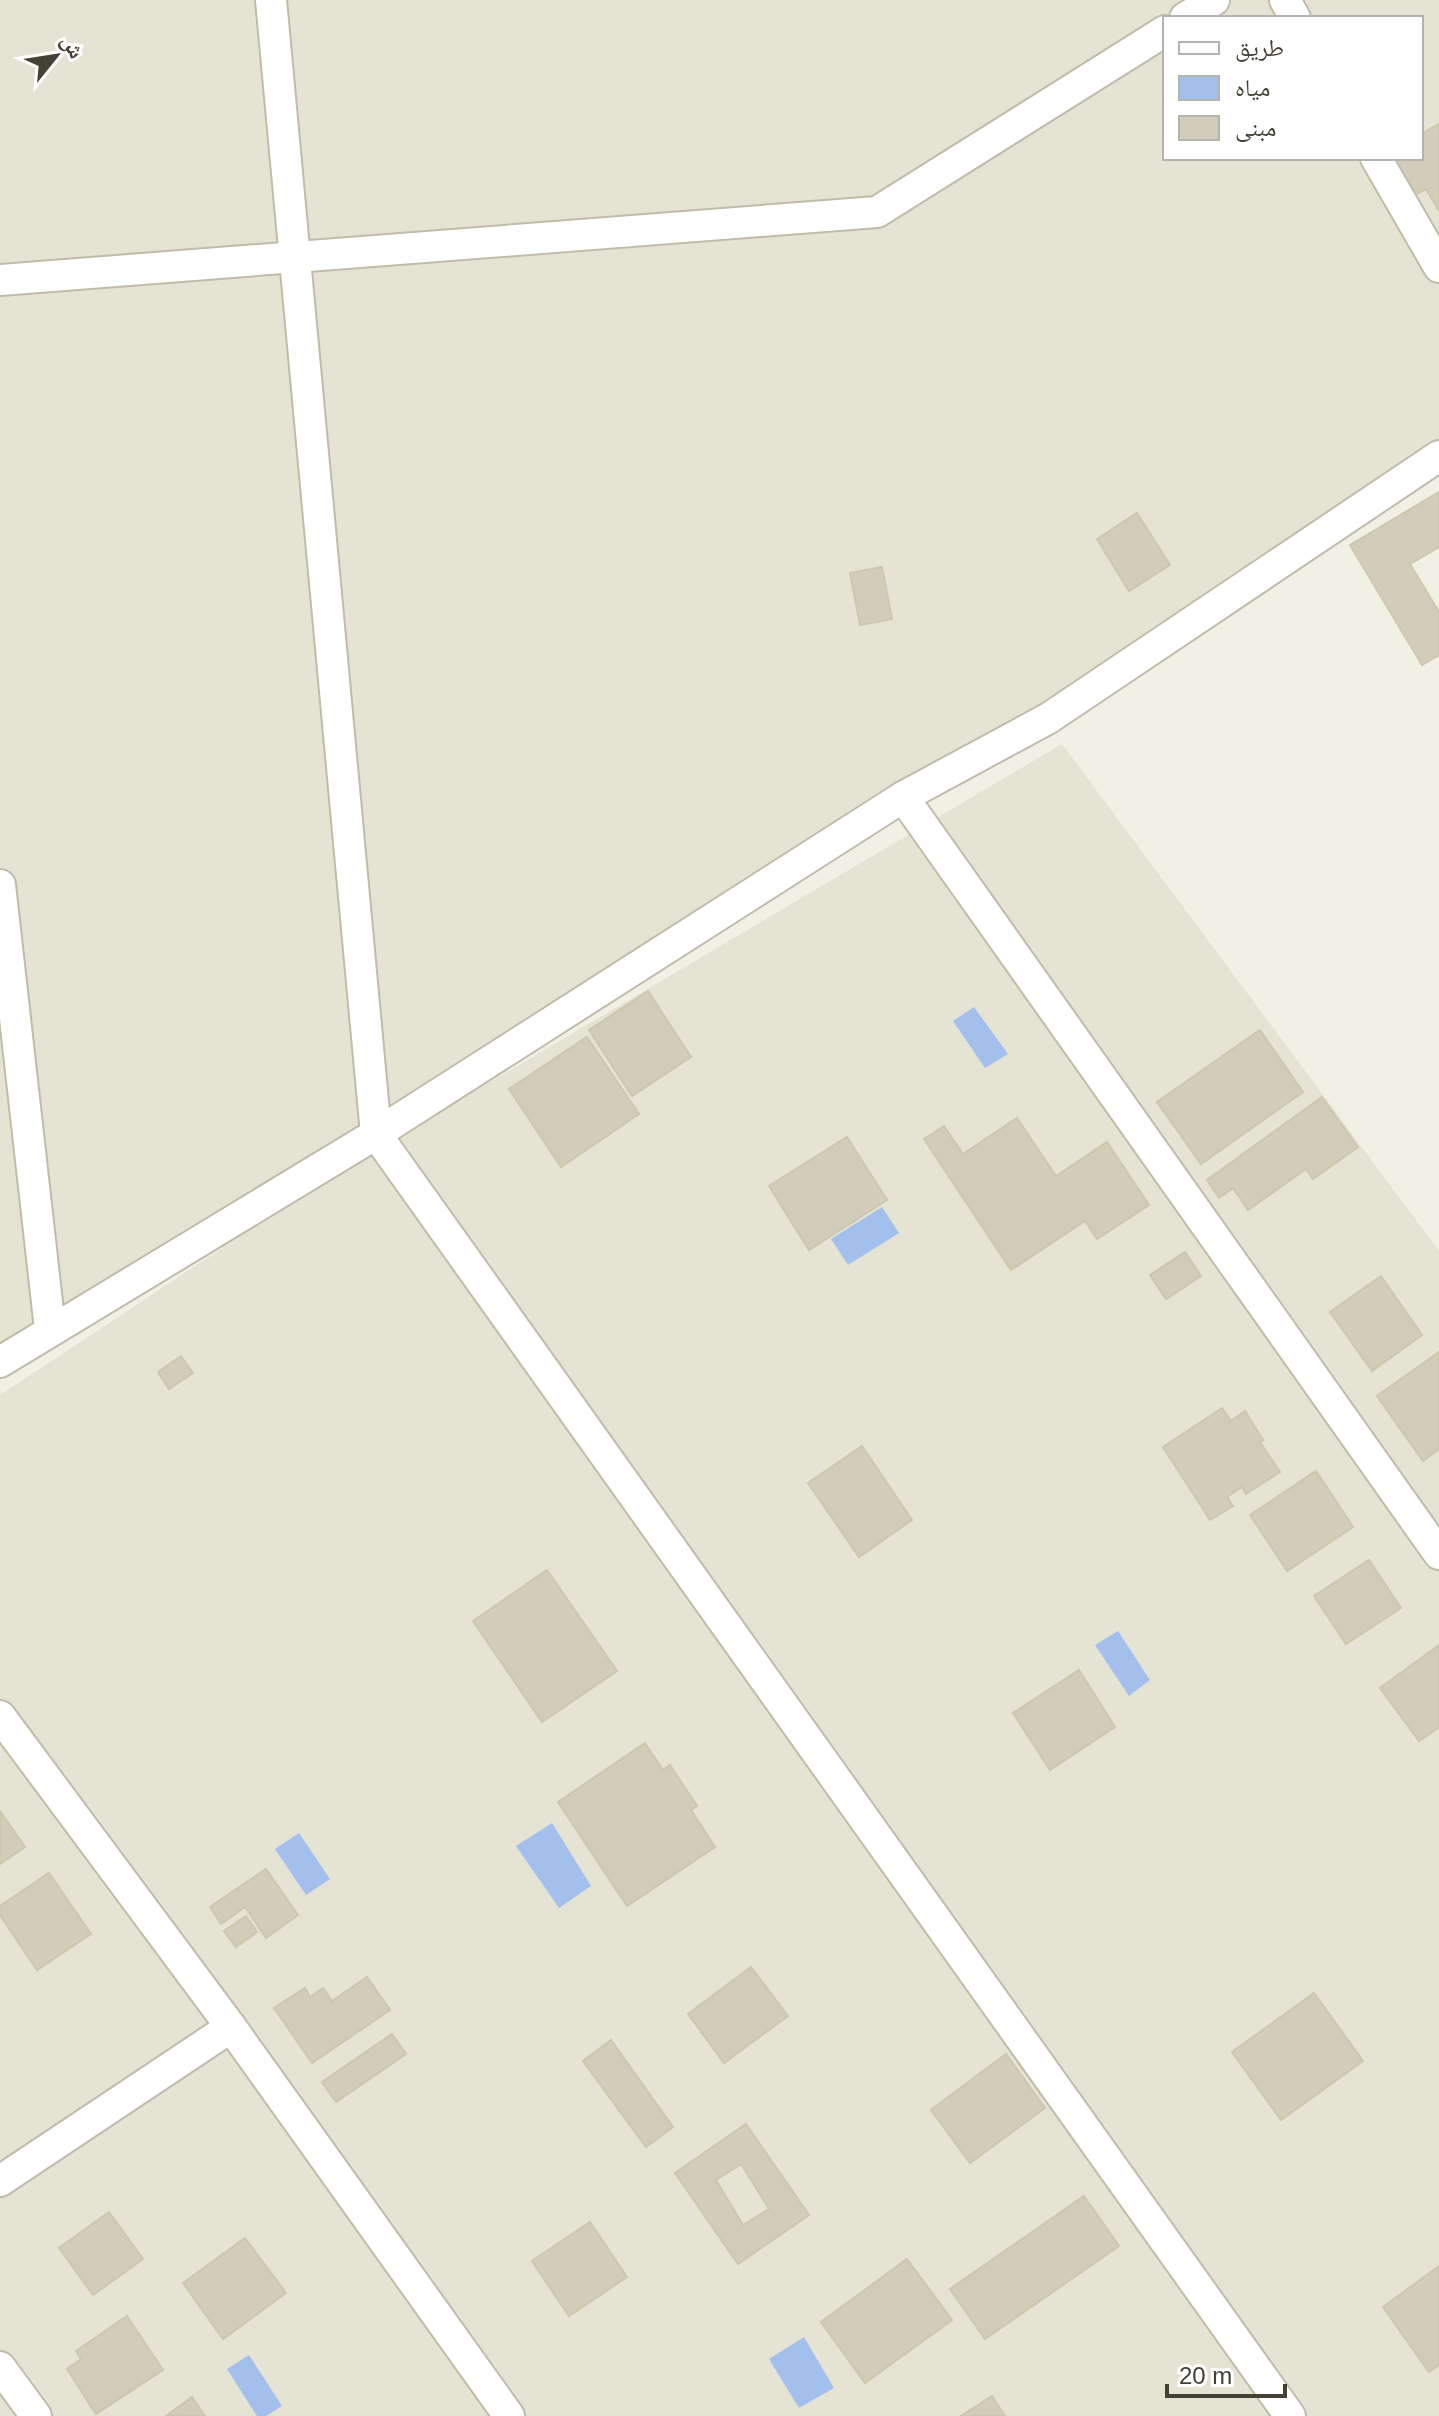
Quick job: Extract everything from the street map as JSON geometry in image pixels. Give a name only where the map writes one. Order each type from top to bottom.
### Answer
[{"type":"street","points":[[271,0],[376,1134],[1290,2416]]},
{"type":"street","points":[[1188,16],[1214,0]]},
{"type":"street","points":[[0,280],[877,212],[1163,32]]},
{"type":"street","points":[[1377,160],[1439,267]]},
{"type":"street","points":[[0,1362],[376,1134],[903,797],[1049,718],[1439,456]]},
{"type":"street","points":[[903,797],[1439,1554]]},
{"type":"street","points":[[0,885],[50,1329]]},
{"type":"street","points":[[0,1716],[231,2027],[509,2416]]},
{"type":"street","points":[[0,2181],[231,2027]]},
{"type":"street","points":[[0,2367],[36,2416]]},
{"type":"shaded area","points":[[0,0],[1439,0],[1439,440],[903,797],[0,1362]]},
{"type":"shaded area","points":[[1062,744],[1439,1251],[1439,2416],[0,2416],[0,1395],[333,1175]]},
{"type":"water","points":[[974,1007],[1008,1054],[985,1068],[953,1021]]},
{"type":"water","points":[[882,1207],[899,1233],[848,1265],[831,1239]]},
{"type":"water","points":[[1118,1631],[1150,1680],[1129,1696],[1095,1645]]},
{"type":"water","points":[[552,1823],[591,1886],[559,1908],[516,1846]]},
{"type":"water","points":[[299,1833],[330,1879],[306,1895],[275,1849]]},
{"type":"water","points":[[804,2337],[834,2388],[799,2408],[769,2359]]},
{"type":"water","points":[[249,2355],[282,2406],[266,2416],[257,2416],[227,2369]]},
{"type":"building","points":[[1439,124],[1439,211],[1426,189],[1415,195],[1394,160],[1423,160],[1423,133]]},
{"type":"building","points":[[1439,492],[1439,547],[1410,564],[1439,612],[1439,655],[1422,665],[1350,545]]},
{"type":"building","points":[[1137,513],[1170,565],[1129,591],[1097,539]]},
{"type":"building","points":[[882,567],[892,619],[860,625],[850,573]]},
{"type":"building","points":[[648,991],[691,1057],[632,1096],[589,1030]]},
{"type":"building","points":[[1260,1030],[1303,1092],[1201,1164],[1157,1102]]},
{"type":"building","points":[[587,1037],[639,1114],[561,1167],[509,1089]]},
{"type":"building","points":[[1322,1097],[1358,1147],[1313,1179],[1306,1169],[1248,1210],[1233,1188],[1219,1198],[1207,1180]]},
{"type":"building","points":[[1017,1118],[1056,1176],[1107,1142],[1149,1205],[1097,1239],[1085,1221],[1011,1270],[924,1139],[944,1126],[963,1154]]},
{"type":"building","points":[[847,1137],[887,1200],[809,1250],[769,1186]]},
{"type":"building","points":[[1185,1252],[1201,1276],[1166,1299],[1150,1275]]},
{"type":"building","points":[[1381,1276],[1422,1335],[1372,1371],[1330,1312]]},
{"type":"building","points":[[1439,1352],[1439,1449],[1423,1461],[1377,1396]]},
{"type":"building","points":[[181,1356],[193,1373],[169,1389],[158,1372]]},
{"type":"building","points":[[1222,1408],[1231,1421],[1245,1411],[1263,1440],[1260,1442],[1280,1472],[1246,1494],[1242,1487],[1227,1497],[1233,1506],[1210,1520],[1163,1447]]},
{"type":"building","points":[[862,1446],[912,1520],[859,1557],[808,1483]]},
{"type":"building","points":[[1316,1471],[1353,1527],[1287,1571],[1250,1515]]},
{"type":"building","points":[[1369,1560],[1401,1608],[1346,1644],[1314,1596]]},
{"type":"building","points":[[547,1570],[617,1671],[542,1722],[473,1621]]},
{"type":"building","points":[[1439,1645],[1439,1727],[1419,1741],[1380,1688]]},
{"type":"building","points":[[1079,1670],[1115,1727],[1050,1770],[1013,1713]]},
{"type":"building","points":[[645,1743],[663,1770],[670,1765],[697,1806],[691,1810],[715,1847],[627,1906],[558,1802]]},
{"type":"building","points":[[0,1811],[25,1847],[0,1864]]},
{"type":"building","points":[[266,1869],[298,1915],[266,1938],[245,1907],[221,1924],[210,1907]]},
{"type":"building","points":[[49,1873],[91,1934],[37,1970],[0,1915],[0,1906]]},
{"type":"building","points":[[246,1916],[257,1932],[236,1947],[224,1931]]},
{"type":"building","points":[[751,1967],[788,2016],[724,2063],[688,2014]]},
{"type":"building","points":[[367,1977],[390,2010],[312,2063],[274,2008],[305,1988],[310,1997],[323,1988],[332,2001]]},
{"type":"building","points":[[1314,1993],[1363,2061],[1281,2120],[1232,2052]]},
{"type":"building","points":[[392,2034],[406,2054],[336,2102],[322,2082]]},
{"type":"building","points":[[611,2040],[673,2127],[646,2147],[583,2061]]},
{"type":"building","points":[[1006,2054],[1045,2108],[970,2163],[931,2110]]},
{"type":"building","points":[[746,2124],[809,2215],[738,2264],[675,2173]],"holes":[[[741,2164],[769,2209],[743,2225],[716,2180]]]},
{"type":"building","points":[[1084,2196],[1119,2246],[985,2339],[950,2289]]},
{"type":"building","points":[[109,2212],[143,2259],[93,2295],[59,2248]]},
{"type":"building","points":[[590,2222],[627,2277],[569,2316],[532,2261]]},
{"type":"building","points":[[245,2238],[286,2293],[223,2339],[183,2283]]},
{"type":"building","points":[[907,2259],[952,2320],[865,2383],[821,2322]]},
{"type":"building","points":[[1439,2266],[1439,2365],[1429,2372],[1383,2307]]},
{"type":"building","points":[[127,2316],[163,2370],[96,2414],[67,2369],[81,2359],[76,2351]]},
{"type":"building","points":[[992,2396],[1005,2416],[961,2416]]},
{"type":"building","points":[[192,2397],[205,2416],[166,2416]]}]
